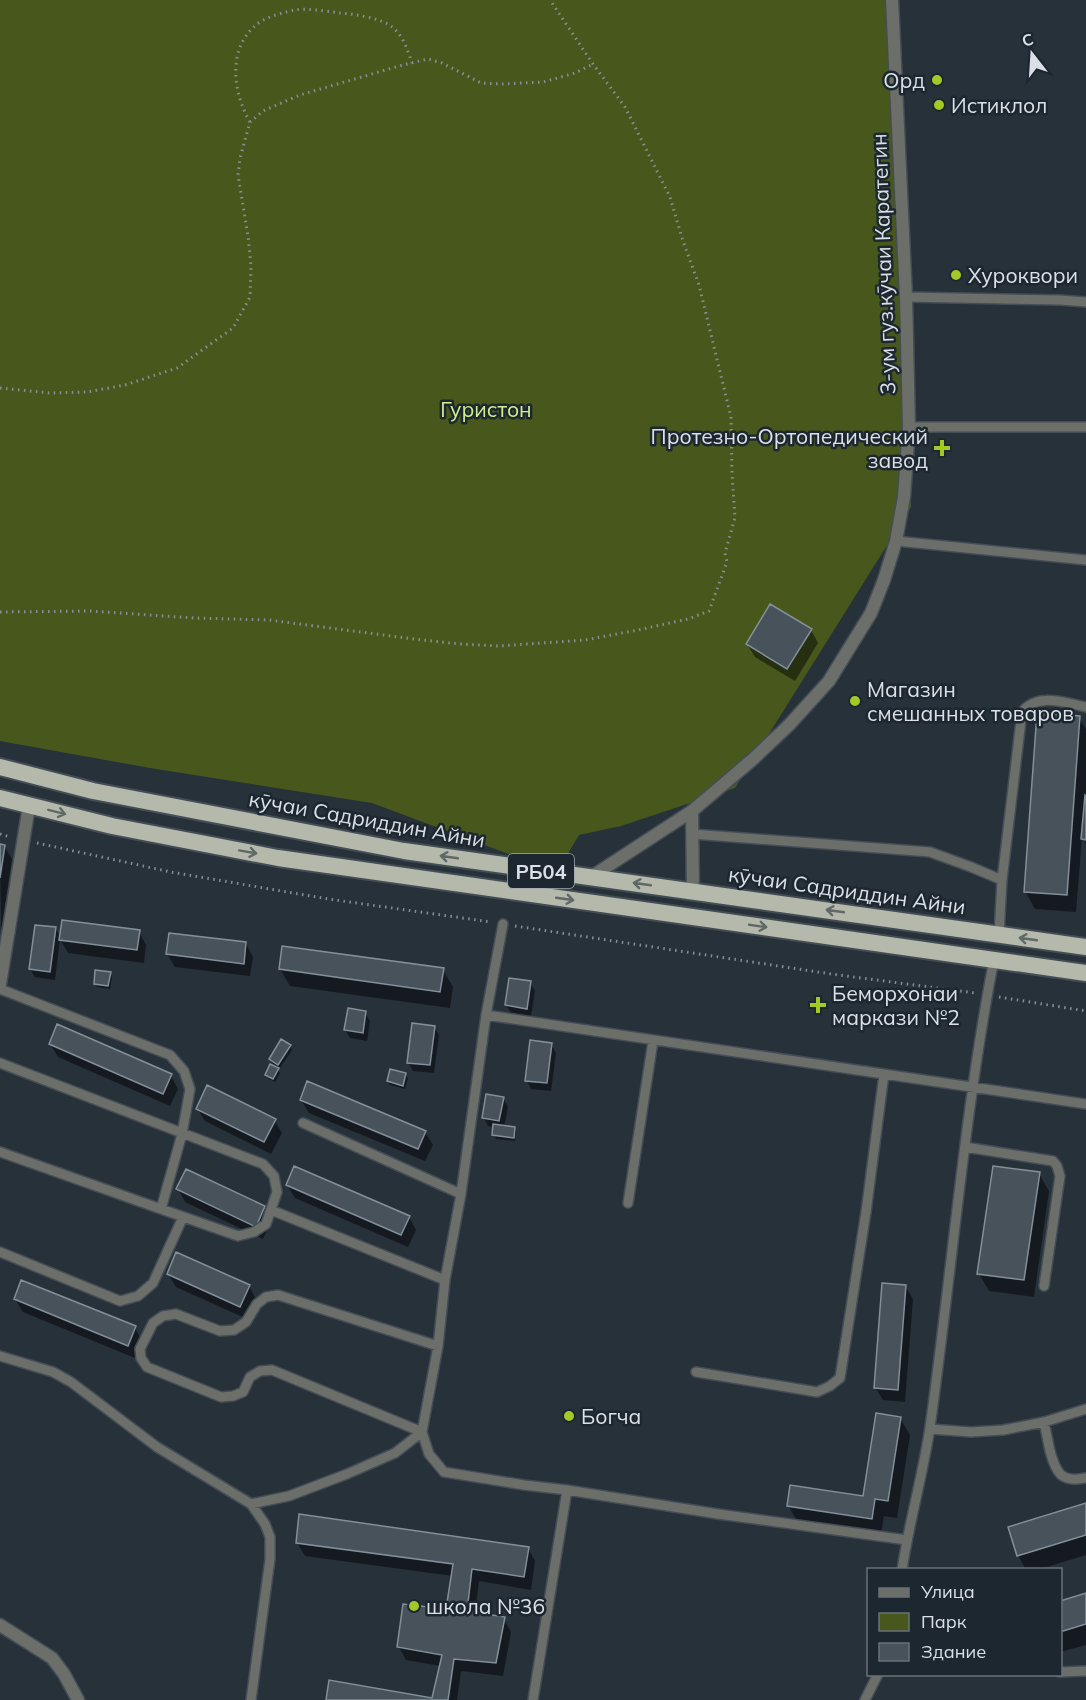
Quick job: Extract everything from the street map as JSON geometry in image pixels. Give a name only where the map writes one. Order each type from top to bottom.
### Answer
[{"type":"highway","name":"кӯчаи Садриддин Айни","points":[[0,767],[93,791],[404,851],[1086,947]]},
{"type":"highway","name":"РБ04","points":[[0,798],[112,826],[278,858],[1086,973]]},
{"type":"street","name":"3-ум гуз.кӯчаи Каратегин","points":[[591,877],[692,811],[789,725],[829,681],[871,613],[884,580],[896,541],[904,497],[909,427],[906,297],[892,0]]},
{"type":"street","points":[[0,984],[29,806]]},
{"type":"street","points":[[692,811],[693,891]]},
{"type":"street","points":[[0,1625],[52,1658],[78,1700]]},
{"type":"lane","points":[[906,297],[1086,302]]},
{"type":"lane","points":[[909,427],[1086,427]]},
{"type":"lane","points":[[896,541],[1086,560]]},
{"type":"lane","points":[[999,935],[1002,880],[1022,712],[1028,705],[1044,699],[1086,707]]},
{"type":"lane","points":[[692,834],[930,852],[1002,880]]},
{"type":"lane","points":[[503,924],[486,1015],[438,1346],[422,1432],[429,1454],[444,1472],[907,1540]]},
{"type":"lane","points":[[902,1568],[930,1430],[972,1088],[994,959]]},
{"type":"lane","points":[[0,989],[170,1055],[184,1071],[190,1089],[182,1134],[161,1209]]},
{"type":"lane","points":[[486,1015],[1086,1104]]},
{"type":"lane","points":[[628,1203],[653,1041]]},
{"type":"lane","points":[[0,1064],[263,1164],[274,1176],[277,1192],[266,1224],[254,1232],[238,1236],[0,1152]]},
{"type":"lane","points":[[696,1372],[817,1392],[840,1378],[885,1074]]},
{"type":"lane","points":[[303,1123],[461,1194]]},
{"type":"lane","points":[[965,1147],[1053,1161],[1057,1166],[1060,1176],[1044,1286]]},
{"type":"lane","points":[[271,1210],[446,1280]]},
{"type":"lane","points":[[0,1252],[120,1301],[138,1296],[153,1283],[183,1217]]},
{"type":"lane","points":[[422,1432],[272,1370],[260,1371],[250,1377],[243,1392],[220,1397],[147,1367],[141,1358],[141,1349],[153,1323],[163,1316],[176,1314],[220,1331],[234,1330],[246,1322],[257,1304],[266,1298],[278,1295],[438,1346]]},
{"type":"lane","points":[[0,1356],[53,1372],[71,1382],[157,1447],[251,1504],[265,1524],[270,1537],[270,1559],[251,1700]]},
{"type":"lane","points":[[930,1430],[971,1432],[1003,1430],[1044,1422],[1086,1409]]},
{"type":"lane","points":[[1044,1422],[1054,1468],[1067,1479],[1086,1478]]},
{"type":"lane","points":[[251,1504],[289,1496],[395,1454],[422,1432]]},
{"type":"lane","points":[[533,1700],[567,1490]]},
{"type":"lane","points":[[1062,1672],[1086,1671]]},
{"type":"lane","points":[[865,1700],[877,1676]]},
{"type":"path","points":[[0,612],[90,611],[269,620],[437,642],[499,646],[585,640],[688,619],[709,611],[727,562],[725,553],[735,518],[731,417],[699,285],[670,197],[625,106],[593,64],[550,0]]},
{"type":"path","points":[[250,122],[236,85],[235,72],[239,51],[247,34],[257,23],[272,17],[295,10],[316,10],[350,14],[381,22],[397,31],[412,63]]},
{"type":"path","points":[[0,388],[50,393],[87,392],[124,385],[177,368],[233,328],[250,297],[250,256],[238,175],[240,158],[250,122],[263,111],[300,95],[428,59],[442,63],[482,83],[502,84],[543,82],[575,73],[593,64]]},
{"type":"path","points":[[0,834],[171,872],[328,899],[1086,1011]]},
{"type":"green space","name":"Гуристон","points":[[0,0],[889,0],[911,507],[735,788],[621,826],[579,835],[557,872],[372,803],[150,768],[0,741]]},
{"type":"building","points":[[770,604],[812,629],[787,669],[746,644]]},
{"type":"building","points":[[1037,713],[1080,716],[1067,895],[1024,892]]},
{"type":"building","points":[[1086,796],[1086,840],[1081,839]]},
{"type":"building","points":[[0,844],[5,845],[0,878]]},
{"type":"building","points":[[62,920],[140,930],[137,950],[59,940]]},
{"type":"building","points":[[35,925],[56,927],[50,972],[29,969]]},
{"type":"building","points":[[169,933],[246,942],[244,964],[166,954]]},
{"type":"building","points":[[282,946],[444,968],[440,992],[279,969]]},
{"type":"building","points":[[95,970],[111,972],[108,986],[94,984]]},
{"type":"building","points":[[509,978],[531,981],[527,1009],[505,1005]]},
{"type":"building","points":[[348,1008],[366,1011],[363,1033],[344,1030]]},
{"type":"building","points":[[412,1023],[435,1026],[430,1065],[407,1063]]},
{"type":"building","points":[[57,1024],[172,1074],[163,1094],[49,1044]]},
{"type":"building","points":[[281,1039],[291,1045],[278,1065],[269,1059]]},
{"type":"building","points":[[530,1040],[552,1043],[547,1083],[525,1081]]},
{"type":"building","points":[[270,1064],[279,1068],[273,1079],[265,1075]]},
{"type":"building","points":[[390,1069],[406,1073],[403,1086],[387,1081]]},
{"type":"building","points":[[307,1081],[426,1131],[418,1149],[300,1100]]},
{"type":"building","points":[[207,1085],[276,1119],[264,1142],[196,1109]]},
{"type":"building","points":[[486,1094],[504,1097],[499,1121],[482,1118]]},
{"type":"building","points":[[493,1124],[515,1127],[514,1138],[492,1135]]},
{"type":"building","points":[[294,1166],[410,1216],[401,1235],[286,1185]]},
{"type":"building","points":[[993,1166],[1040,1172],[1024,1280],[977,1274]]},
{"type":"building","points":[[186,1169],[265,1206],[256,1227],[176,1189]]},
{"type":"building","points":[[176,1252],[250,1285],[240,1307],[167,1274]]},
{"type":"building","points":[[21,1280],[136,1326],[128,1346],[14,1299]]},
{"type":"building","points":[[882,1283],[906,1285],[898,1390],[874,1388]]},
{"type":"building","points":[[876,1413],[901,1417],[888,1501],[875,1499],[872,1519],[787,1506],[790,1485],[863,1496]]},
{"type":"building","points":[[1086,1503],[1086,1535],[1017,1556],[1008,1527]]},
{"type":"building","name":"школа №36","points":[[299,1514],[529,1547],[524,1577],[472,1569],[467,1611],[505,1617],[496,1663],[454,1659],[448,1700],[326,1700],[329,1680],[432,1698],[442,1655],[397,1647],[403,1604],[446,1609],[453,1564],[296,1543]]},
{"type":"building","points":[[1086,1593],[1086,1624],[1062,1631],[1062,1600]]},
{"type":"place","name":"Орд","points":[[937,80]]},
{"type":"place","name":"Истиклол","points":[[939,105]]},
{"type":"place","name":"Хуроквори","points":[[956,275]]},
{"type":"place","name":"Протезно-Ортопедический завод","points":[[942,448]]},
{"type":"place","name":"Магазин смешанных товаров","points":[[855,701]]},
{"type":"place","name":"Беморхонаи маркази №2","points":[[818,1005]]},
{"type":"place","name":"Богча","points":[[569,1416]]},
{"type":"place","name":"школа №36","points":[[414,1606]]}]
